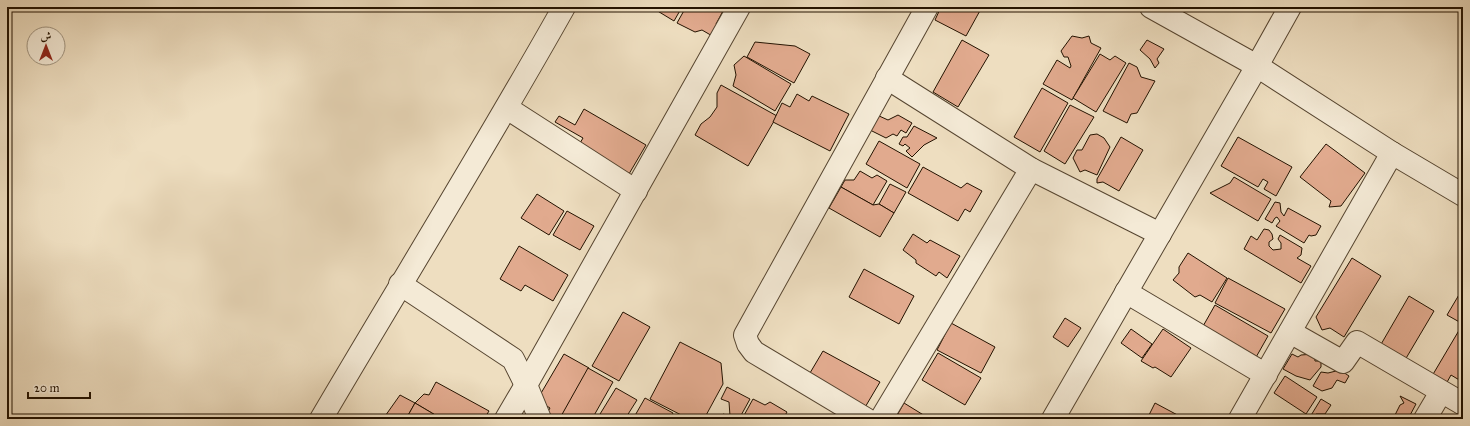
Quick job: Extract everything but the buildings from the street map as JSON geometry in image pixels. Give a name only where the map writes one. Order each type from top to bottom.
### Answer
[{"type":"street","points":[[321,419],[400,284],[507,108],[564,7]]},
{"type":"street","points":[[506,419],[739,7]]},
{"type":"street","points":[[866,419],[754,352],[748,344],[745,334],[927,7]]},
{"type":"street","points":[[1151,7],[1257,66],[1392,153],[1463,195]]},
{"type":"street","points":[[1053,419],[1290,7]]},
{"type":"street","points":[[887,78],[1031,168],[1160,234]]},
{"type":"street","points":[[507,108],[636,191]]},
{"type":"street","points":[[1240,419],[1392,153]]},
{"type":"street","points":[[881,419],[1031,168]]},
{"type":"street","points":[[400,284],[513,359],[540,419]]},
{"type":"street","points":[[1126,292],[1266,375]]},
{"type":"street","points":[[1290,332],[1343,362],[1357,342],[1463,404]]},
{"type":"street","points":[[1425,419],[1441,392]]}]
